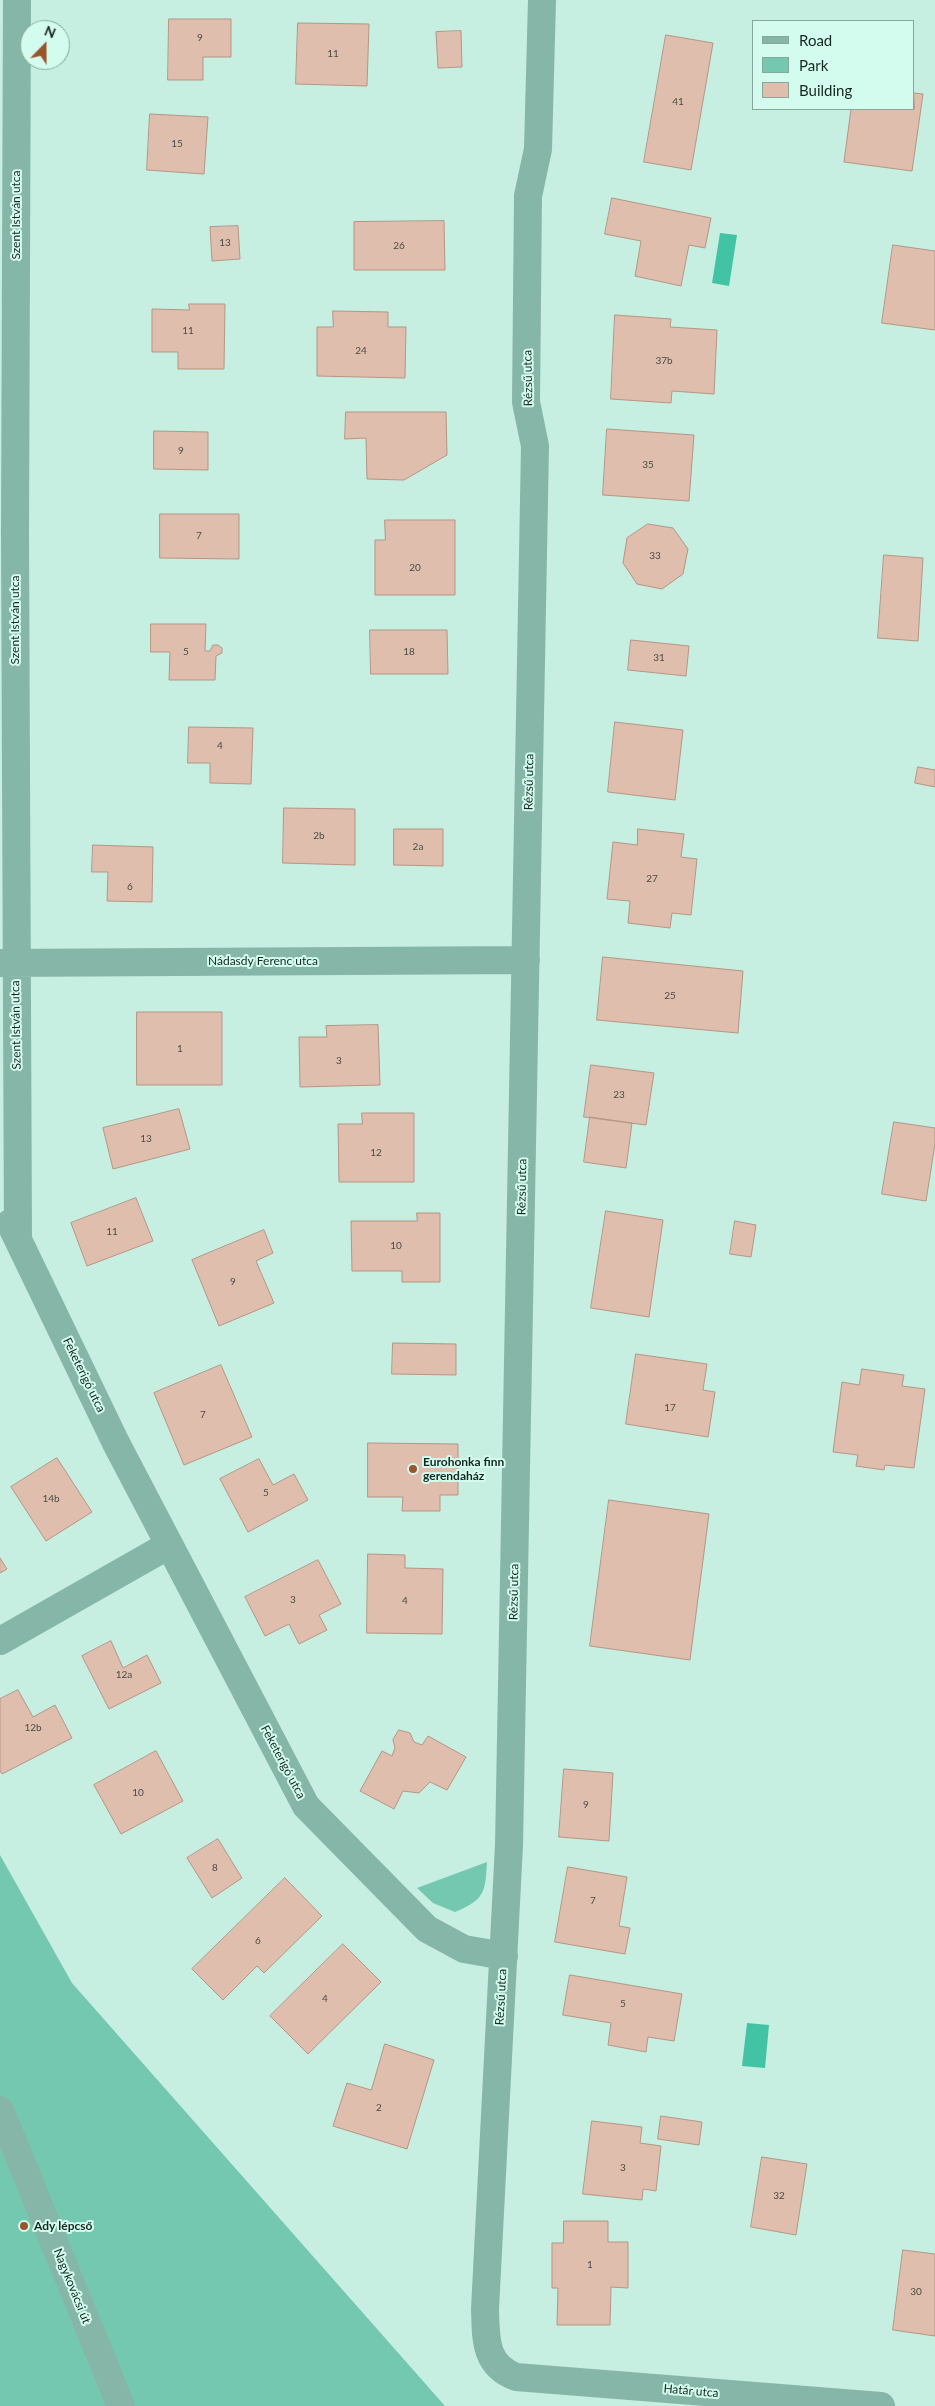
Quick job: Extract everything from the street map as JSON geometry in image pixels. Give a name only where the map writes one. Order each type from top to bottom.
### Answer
[{"type":"street","name":"Szent István utca","points":[[17,0],[8,963],[18,1239]]},
{"type":"street","name":"Rézsű utca","points":[[502,2371],[487,2347],[485,2309],[509,1835],[535,446],[526,402],[528,196],[538,149],[542,0]]},
{"type":"street","name":"Nádasdy Ferenc utca","points":[[8,963],[526,960]]},
{"type":"street","name":"Feketerigó utca","points":[[0,1203],[116,1443],[306,1806],[427,1929],[464,1949],[504,1956]]},
{"type":"street","points":[[0,1641],[169,1545]]},
{"type":"street","name":"Nagykovácsi út","points":[[0,2110],[121,2406]]},
{"type":"street","name":"Határ utca","points":[[502,2371],[516,2376],[536,2378],[881,2406]]},
{"type":"green space","points":[[0,1855],[72,1983],[445,2406],[0,2406]]},
{"type":"green space","points":[[487,1862],[482,1894],[472,1903],[455,1912],[433,1903],[417,1888]]},
{"type":"shaded area","points":[[720,233],[737,235],[729,286],[712,283]]},
{"type":"shaded area","points":[[747,2023],[769,2025],[765,2068],[742,2066]]},
{"type":"building","points":[[169,19],[231,19],[231,57],[203,57],[203,80],[168,80]]},
{"type":"building","points":[[298,23],[369,24],[367,86],[296,84]]},
{"type":"building","points":[[461,31],[462,67],[438,68],[436,32]]},
{"type":"building","points":[[666,35],[713,43],[691,170],[644,162]]},
{"type":"building","points":[[915,93],[923,94],[912,171],[844,162],[851,110],[915,110]]},
{"type":"building","points":[[150,114],[208,117],[204,174],[147,170]]},
{"type":"building","points":[[612,198],[711,218],[705,248],[689,245],[681,286],[635,276],[641,241],[605,234]]},
{"type":"building","points":[[444,221],[445,270],[354,270],[354,222]]},
{"type":"building","points":[[238,226],[240,259],[212,261],[210,227]]},
{"type":"building","points":[[893,245],[935,251],[935,330],[882,323]]},
{"type":"building","points":[[189,304],[225,304],[224,369],[178,369],[178,352],[152,352],[152,309],[189,310]]},
{"type":"building","points":[[333,311],[388,312],[388,327],[406,327],[405,378],[317,376],[317,327],[333,327]]},
{"type":"building","points":[[615,315],[671,319],[670,327],[717,330],[714,394],[672,391],[671,403],[611,399]]},
{"type":"building","points":[[346,412],[446,412],[447,455],[404,480],[367,479],[366,438],[345,439]]},
{"type":"building","points":[[607,429],[694,435],[689,501],[603,495]]},
{"type":"building","points":[[154,431],[208,432],[208,470],[154,469]]},
{"type":"building","points":[[160,514],[239,514],[239,559],[160,558]]},
{"type":"building","points":[[385,520],[455,520],[455,595],[375,595],[375,540],[385,540]]},
{"type":"building","points":[[648,524],[673,528],[688,549],[683,574],[662,589],[637,584],[623,563],[627,538]]},
{"type":"building","points":[[884,555],[923,558],[918,641],[878,638]]},
{"type":"building","points":[[151,624],[206,624],[205,651],[210,651],[213,645],[218,645],[222,648],[222,653],[216,656],[215,680],[169,680],[170,652],[151,652]]},
{"type":"building","points":[[370,630],[447,630],[448,674],[371,674]]},
{"type":"building","points":[[631,640],[689,646],[686,676],[628,670]]},
{"type":"building","points":[[615,722],[683,730],[675,800],[608,792]]},
{"type":"building","points":[[189,727],[253,728],[251,784],[210,783],[210,763],[188,763]]},
{"type":"building","points":[[918,767],[935,770],[935,787],[915,783]]},
{"type":"building","points":[[284,808],[355,809],[355,865],[283,863]]},
{"type":"building","points":[[394,829],[443,829],[443,866],[394,865]]},
{"type":"building","points":[[638,829],[684,834],[681,857],[697,859],[691,915],[672,913],[670,928],[628,923],[630,901],[607,899],[613,842],[637,845]]},
{"type":"building","points":[[93,845],[153,847],[152,902],[107,901],[108,872],[92,872]]},
{"type":"building","points":[[603,957],[743,971],[738,1033],[597,1020]]},
{"type":"building","points":[[137,1012],[222,1012],[222,1085],[137,1085]]},
{"type":"building","points":[[378,1025],[380,1085],[300,1087],[299,1037],[327,1037],[326,1026]]},
{"type":"building","points":[[591,1065],[654,1073],[646,1125],[584,1117]]},
{"type":"building","points":[[179,1109],[190,1149],[113,1169],[103,1128]]},
{"type":"building","points":[[362,1113],[414,1113],[414,1182],[339,1182],[338,1124],[362,1124]]},
{"type":"building","points":[[590,1117],[632,1123],[626,1168],[584,1162]]},
{"type":"building","points":[[894,1122],[935,1128],[935,1144],[926,1201],[882,1194]]},
{"type":"building","points":[[136,1198],[153,1241],[87,1266],[71,1223]]},
{"type":"building","points":[[606,1211],[663,1220],[649,1317],[591,1308]]},
{"type":"building","points":[[417,1213],[440,1213],[440,1282],[402,1282],[402,1271],[352,1271],[351,1221],[417,1221]]},
{"type":"building","points":[[735,1221],[756,1225],[751,1257],[730,1254]]},
{"type":"building","points":[[264,1230],[273,1253],[256,1261],[274,1303],[219,1326],[192,1260]]},
{"type":"building","points":[[393,1343],[456,1344],[456,1375],[392,1374]]},
{"type":"building","points":[[636,1354],[707,1364],[703,1390],[715,1392],[708,1437],[626,1424]]},
{"type":"building","points":[[221,1365],[252,1437],[184,1465],[154,1393]]},
{"type":"building","points":[[862,1369],[904,1375],[902,1386],[925,1389],[914,1468],[885,1465],[884,1470],[856,1466],[858,1455],[833,1452],[842,1382],[859,1385]]},
{"type":"building","name":"Eurohonka finn gerendaház","points":[[368,1443],[458,1444],[458,1495],[440,1495],[440,1511],[402,1511],[403,1497],[368,1497]]},
{"type":"building","points":[[57,1458],[92,1512],[46,1541],[11,1487]]},
{"type":"building","points":[[259,1459],[273,1485],[294,1474],[308,1500],[248,1532],[220,1479]]},
{"type":"building","points":[[609,1500],[709,1514],[690,1660],[590,1646]]},
{"type":"building","points":[[368,1554],[405,1555],[405,1568],[443,1569],[442,1634],[367,1633]]},
{"type":"building","points":[[0,1558],[7,1569],[0,1573]]},
{"type":"building","points":[[318,1560],[341,1604],[319,1615],[327,1630],[299,1644],[289,1624],[265,1636],[245,1597]]},
{"type":"building","points":[[111,1641],[123,1668],[147,1655],[161,1683],[109,1709],[82,1656]]},
{"type":"building","points":[[18,1690],[33,1717],[55,1705],[72,1738],[2,1774],[0,1771],[0,1699]]},
{"type":"building","points":[[399,1730],[410,1733],[414,1742],[422,1745],[428,1736],[466,1757],[447,1790],[430,1782],[419,1793],[403,1791],[394,1809],[360,1791],[382,1751],[392,1756],[395,1748],[393,1740]]},
{"type":"building","points":[[156,1751],[183,1801],[121,1834],[94,1785]]},
{"type":"building","points":[[564,1769],[613,1773],[609,1841],[559,1837]]},
{"type":"building","points":[[218,1839],[242,1878],[212,1898],[187,1858]]},
{"type":"building","points":[[568,1867],[627,1877],[619,1926],[630,1928],[625,1954],[555,1942]]},
{"type":"building","points":[[285,1878],[322,1916],[264,1973],[257,1966],[223,2000],[192,1969]]},
{"type":"building","points":[[343,1944],[381,1982],[308,2054],[270,2016]]},
{"type":"building","points":[[570,1975],[682,1994],[674,2041],[648,2037],[646,2052],[608,2045],[611,2023],[563,2015]]},
{"type":"building","points":[[385,2044],[434,2060],[407,2149],[333,2126],[347,2083],[371,2090]]},
{"type":"building","points":[[661,2116],[702,2122],[699,2145],[658,2139]]},
{"type":"building","points":[[592,2121],[642,2127],[640,2143],[661,2146],[656,2191],[643,2189],[642,2200],[583,2194]]},
{"type":"building","points":[[762,2157],[807,2164],[796,2235],[751,2227]]},
{"type":"building","points":[[564,2221],[608,2221],[608,2242],[628,2242],[628,2288],[611,2287],[610,2325],[557,2325],[558,2288],[552,2288],[552,2243],[563,2243]]},
{"type":"building","points":[[903,2250],[935,2254],[935,2336],[893,2330]]},
{"type":"place","name":"Eurohonka finn gerendaház","points":[[413,1469]]},
{"type":"place","name":"Ady lépcső","points":[[24,2226]]}]
